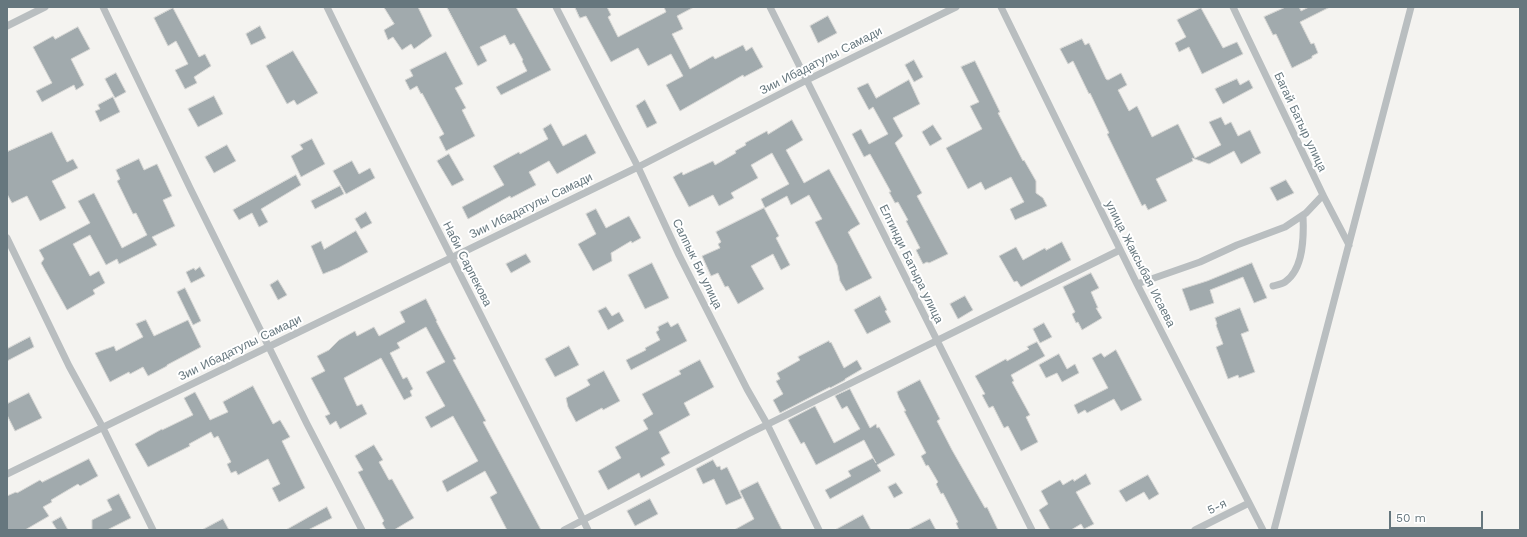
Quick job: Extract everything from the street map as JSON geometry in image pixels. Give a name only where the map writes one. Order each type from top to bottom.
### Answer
[{"type":"street","points":[[7,26],[45,7]]},
{"type":"street","points":[[103,7],[268,346],[362,530]]},
{"type":"street","name":"Наби Сарпекова","points":[[327,7],[588,530]]},
{"type":"street","name":"Салпык Би улица","points":[[556,7],[638,167],[682,262],[747,389],[767,424],[819,530]]},
{"type":"street","name":"Елтинди Батыра улица","points":[[770,7],[808,80],[937,342],[1032,530]]},
{"type":"street","name":"Зии Ибадатулы Самади","points":[[7,474],[638,167],[808,80],[956,7]]},
{"type":"street","name":"улица Жаксыбая Исаева","points":[[1001,7],[1137,284],[1263,530]]},
{"type":"street","name":"Багай Батыр улица","points":[[1233,7],[1322,196],[1348,245]]},
{"type":"street","points":[[1274,530],[1411,7]]},
{"type":"street","points":[[1137,284],[1200,262],[1237,245],[1285,226],[1303,215],[1322,196]]},
{"type":"street","points":[[1273,286],[1284,282],[1293,274],[1300,258],[1303,236],[1303,215]]},
{"type":"street","points":[[7,238],[69,366],[103,428],[153,530]]},
{"type":"street","points":[[564,530],[767,424],[937,342],[1120,250]]},
{"type":"street","name":"5-я","points":[[1195,530],[1249,503]]},
{"type":"building","points":[[384,7],[418,7],[432,36],[414,49],[411,44],[402,50],[393,37],[388,40],[384,30],[394,24]]},
{"type":"building","points":[[447,7],[516,7],[551,70],[501,95],[496,87],[527,71],[514,43],[510,45],[505,35],[480,47],[487,61],[478,66]]},
{"type":"building","points":[[575,7],[607,7],[611,15],[608,17],[618,37],[666,12],[664,7],[694,7],[677,16],[683,29],[672,34],[690,69],[713,56],[715,59],[743,45],[746,51],[752,47],[763,67],[744,77],[743,75],[680,111],[666,85],[683,76],[671,54],[648,66],[638,48],[611,62],[586,16],[580,18]]},
{"type":"building","points":[[1286,7],[1299,7],[1301,11],[1309,7],[1330,7],[1300,22],[1311,44],[1314,43],[1318,53],[1312,56],[1312,58],[1292,68],[1276,34],[1273,35],[1264,17]]},
{"type":"building","points":[[173,8],[199,57],[205,54],[211,66],[194,77],[197,83],[185,89],[175,70],[188,64],[176,41],[168,46],[154,18]]},
{"type":"building","points":[[1201,8],[1223,48],[1237,42],[1243,54],[1202,74],[1189,47],[1179,52],[1175,43],[1186,37],[1177,20]]},
{"type":"building","points":[[828,16],[837,33],[818,43],[810,26]]},
{"type":"building","points":[[260,26],[266,38],[251,45],[246,34]]},
{"type":"building","points":[[78,27],[90,49],[71,59],[84,85],[76,90],[74,85],[42,102],[36,91],[52,83],[33,47],[53,36],[55,39]]},
{"type":"building","points":[[1082,39],[1085,45],[1089,43],[1106,79],[1108,80],[1121,73],[1127,85],[1118,90],[1129,111],[1137,106],[1152,137],[1178,124],[1195,158],[1221,145],[1209,122],[1221,117],[1225,125],[1231,122],[1238,136],[1250,130],[1261,153],[1241,164],[1234,151],[1209,164],[1192,158],[1193,161],[1156,179],[1167,201],[1148,210],[1145,204],[1142,206],[1107,134],[1109,133],[1090,93],[1089,94],[1073,61],[1068,64],[1060,49]]},
{"type":"building","points":[[293,51],[318,93],[297,105],[294,100],[287,104],[266,66]]},
{"type":"building","points":[[446,52],[463,84],[455,88],[466,108],[462,110],[475,136],[446,151],[439,137],[444,134],[422,93],[421,94],[417,86],[410,90],[405,80],[413,76],[410,70]]},
{"type":"building","points":[[914,60],[923,77],[914,82],[905,65]]},
{"type":"building","points":[[975,61],[1000,112],[998,113],[1023,161],[1024,160],[1036,181],[1036,193],[1043,198],[1047,206],[1015,220],[1010,209],[1024,202],[1011,177],[985,190],[981,182],[968,189],[946,148],[982,129],[970,106],[979,102],[961,67]]},
{"type":"building","points":[[116,73],[126,92],[115,98],[105,79]]},
{"type":"building","points":[[1237,79],[1240,85],[1249,80],[1253,88],[1223,104],[1215,89]]},
{"type":"building","points":[[909,80],[920,104],[893,118],[903,136],[895,143],[922,193],[917,196],[948,254],[929,263],[927,262],[923,264],[916,250],[920,248],[906,221],[908,220],[898,202],[895,203],[889,192],[891,192],[870,154],[864,157],[852,134],[861,129],[869,144],[888,134],[873,107],[869,110],[857,88],[868,83],[876,98]]},
{"type":"building","points":[[214,96],[223,114],[198,127],[188,109]]},
{"type":"building","points":[[113,97],[120,112],[100,122],[95,111],[100,109],[98,105]]},
{"type":"building","points":[[645,100],[657,123],[647,128],[636,106]]},
{"type":"building","points":[[792,120],[803,140],[786,150],[804,183],[829,169],[860,224],[848,232],[872,278],[846,291],[840,281],[837,265],[815,222],[822,219],[809,195],[791,205],[787,196],[765,208],[761,199],[789,184],[772,153],[751,165],[758,178],[731,193],[734,198],[719,206],[713,195],[689,207],[673,177],[682,172],[683,175],[713,161],[715,165],[736,153],[735,151],[746,145],[745,143],[767,131],[768,134]]},
{"type":"building","points":[[551,124],[563,146],[586,134],[596,153],[557,174],[549,161],[529,172],[536,185],[511,198],[510,196],[468,219],[462,207],[504,185],[493,166],[548,139],[543,129]]},
{"type":"building","points":[[933,125],[942,139],[930,146],[922,132]]},
{"type":"building","points":[[52,132],[67,162],[73,159],[78,168],[52,181],[66,208],[40,221],[27,196],[12,203],[7,194],[7,152]]},
{"type":"building","points":[[312,139],[325,164],[301,177],[291,156],[303,149],[300,145]]},
{"type":"building","points":[[227,145],[236,161],[214,173],[205,157]]},
{"type":"building","points":[[449,154],[464,180],[452,186],[437,161]]},
{"type":"building","points":[[139,159],[144,170],[157,164],[172,196],[163,200],[175,226],[152,237],[157,245],[119,264],[117,259],[106,265],[90,235],[73,244],[90,276],[99,271],[105,283],[93,290],[95,294],[67,310],[41,263],[44,259],[39,250],[90,223],[78,201],[94,193],[122,248],[147,235],[136,213],[133,214],[117,181],[120,179],[116,170]]},
{"type":"building","points":[[352,161],[359,174],[370,168],[375,178],[346,194],[333,171]]},
{"type":"building","points":[[296,175],[301,185],[261,209],[268,222],[259,227],[252,213],[239,220],[233,210]]},
{"type":"building","points":[[1286,180],[1294,193],[1277,201],[1270,188]]},
{"type":"building","points":[[340,186],[344,194],[315,209],[311,201]]},
{"type":"building","points":[[764,208],[779,236],[776,238],[790,265],[781,270],[773,254],[751,266],[764,289],[738,304],[728,286],[725,287],[718,273],[711,276],[702,256],[720,248],[718,244],[721,242],[716,232]]},
{"type":"building","points":[[596,209],[606,228],[629,216],[641,238],[632,243],[631,241],[611,253],[612,261],[593,271],[578,244],[596,234],[586,214]]},
{"type":"building","points":[[366,212],[372,223],[361,229],[355,219]]},
{"type":"building","points":[[356,231],[368,252],[323,274],[311,246],[321,241],[324,249]]},
{"type":"building","points":[[1062,242],[1071,260],[1021,287],[1017,281],[1014,282],[999,256],[1016,247],[1023,260],[1045,248],[1046,250]]},
{"type":"building","points":[[526,254],[531,262],[511,273],[506,264]]},
{"type":"building","points":[[652,263],[669,298],[645,309],[628,275]]},
{"type":"building","points":[[1252,263],[1267,298],[1254,303],[1243,277],[1210,290],[1214,303],[1190,311],[1182,289],[1207,281]]},
{"type":"building","points":[[200,267],[205,276],[191,283],[186,272]]},
{"type":"building","points":[[1091,273],[1099,288],[1091,292],[1098,308],[1096,308],[1102,318],[1082,330],[1078,322],[1076,323],[1072,314],[1075,312],[1063,287]]},
{"type":"building","points":[[278,280],[287,295],[278,300],[270,285]]},
{"type":"building","points":[[185,288],[201,321],[193,325],[177,292]]},
{"type":"building","points":[[880,296],[887,310],[885,311],[891,322],[867,334],[854,310]]},
{"type":"building","points":[[965,296],[973,310],[958,319],[950,304]]},
{"type":"building","points":[[426,299],[456,359],[453,360],[486,421],[483,422],[541,530],[507,530],[490,497],[497,493],[485,471],[447,492],[442,481],[478,461],[453,416],[431,428],[425,417],[445,406],[426,372],[445,362],[426,327],[397,343],[400,348],[390,353],[403,379],[407,377],[413,389],[410,391],[412,396],[404,400],[381,358],[344,378],[357,406],[362,404],[367,414],[340,429],[336,421],[330,425],[325,416],[330,414],[311,378],[325,371],[317,356],[329,350],[339,340],[355,331],[357,336],[374,327],[379,336],[405,322],[400,312]]},
{"type":"building","points":[[606,307],[612,316],[619,312],[624,321],[608,330],[598,311]]},
{"type":"building","points":[[1240,308],[1249,331],[1241,334],[1255,372],[1239,378],[1238,375],[1228,379],[1216,347],[1223,344],[1215,318]]},
{"type":"building","points":[[146,320],[154,336],[188,320],[201,347],[148,376],[143,367],[130,374],[129,372],[110,382],[95,353],[114,346],[116,351],[143,337],[136,324]]},
{"type":"building","points":[[668,322],[671,327],[678,323],[687,341],[631,370],[626,360],[646,350],[645,348],[660,340],[656,332],[659,330],[658,327]]},
{"type":"building","points":[[1044,323],[1052,337],[1040,343],[1033,329]]},
{"type":"building","points":[[30,337],[34,347],[7,361],[7,349]]},
{"type":"building","points":[[829,341],[830,343],[831,342],[844,368],[857,360],[862,369],[845,380],[780,413],[773,400],[783,394],[776,381],[780,379],[777,373],[800,360],[798,357]]},
{"type":"building","points":[[1037,342],[1045,356],[1011,375],[1014,381],[1012,382],[1030,415],[1026,417],[1038,442],[1021,451],[1008,426],[1004,428],[993,406],[989,408],[982,395],[985,394],[975,376],[1006,359],[1007,361],[1029,349],[1027,347]]},
{"type":"building","points":[[569,346],[579,365],[555,377],[545,359]]},
{"type":"building","points":[[1116,350],[1142,400],[1121,411],[1114,399],[1087,413],[1085,410],[1078,414],[1074,405],[1108,388],[1092,358],[1101,353],[1104,357]]},
{"type":"building","points":[[1059,354],[1067,369],[1075,364],[1079,373],[1062,382],[1057,373],[1046,378],[1039,365]]},
{"type":"building","points":[[700,360],[714,387],[684,403],[690,415],[659,432],[670,453],[661,458],[665,465],[641,478],[639,473],[608,490],[598,471],[621,458],[615,447],[648,429],[643,420],[653,414],[642,394],[681,374],[679,371]]},
{"type":"building","points":[[604,371],[620,401],[603,410],[602,408],[576,422],[568,407],[566,398],[590,385],[587,380]]},
{"type":"building","points":[[920,380],[940,419],[937,421],[952,450],[985,508],[987,507],[998,530],[959,530],[956,523],[958,522],[943,493],[941,494],[936,484],[938,482],[928,465],[926,466],[921,456],[926,453],[904,411],[906,411],[897,392]]},
{"type":"building","points":[[253,386],[273,424],[280,420],[290,437],[282,441],[305,488],[279,502],[272,488],[280,484],[268,459],[238,475],[236,471],[231,473],[227,464],[231,462],[218,436],[214,438],[211,432],[189,444],[190,446],[148,467],[135,444],[162,429],[193,415],[184,398],[195,392],[210,420],[228,412],[223,402]]},
{"type":"building","points":[[850,389],[870,428],[876,424],[877,428],[879,427],[895,455],[877,465],[881,471],[830,499],[825,490],[851,476],[848,471],[873,458],[876,463],[864,440],[816,465],[804,442],[801,444],[788,420],[815,406],[834,443],[860,429],[847,406],[842,409],[835,396]]},
{"type":"building","points":[[29,393],[42,418],[15,431],[7,415],[7,404]]},
{"type":"building","points":[[374,445],[383,460],[379,462],[389,480],[392,479],[414,518],[394,530],[386,530],[382,523],[384,521],[358,472],[363,470],[355,456]]},
{"type":"building","points":[[89,459],[98,476],[80,486],[78,484],[51,500],[52,502],[43,507],[49,516],[25,530],[7,530],[7,496],[16,492],[17,493],[40,480],[42,482]]},
{"type":"building","points":[[713,460],[717,467],[720,466],[721,470],[727,467],[742,498],[726,505],[714,479],[703,484],[696,469]]},
{"type":"building","points":[[1086,474],[1091,484],[1076,492],[1094,524],[1084,529],[1081,524],[1071,530],[1050,530],[1039,510],[1048,504],[1041,491],[1060,480],[1063,485]]},
{"type":"building","points":[[1148,475],[1159,494],[1149,500],[1144,492],[1126,502],[1119,491]]},
{"type":"building","points":[[758,482],[782,530],[734,530],[754,519],[740,491]]},
{"type":"building","points":[[896,483],[903,493],[894,498],[888,487]]},
{"type":"building","points":[[119,494],[131,518],[107,530],[92,530],[92,520],[112,510],[107,500]]},
{"type":"building","points":[[650,499],[658,514],[635,526],[627,511]]},
{"type":"building","points":[[327,507],[332,518],[308,530],[286,530]]},
{"type":"building","points":[[863,515],[871,530],[835,530]]},
{"type":"building","points":[[61,517],[68,530],[57,530],[52,522]]},
{"type":"building","points":[[223,519],[229,530],[202,530]]},
{"type":"building","points":[[930,519],[936,530],[908,530]]}]
